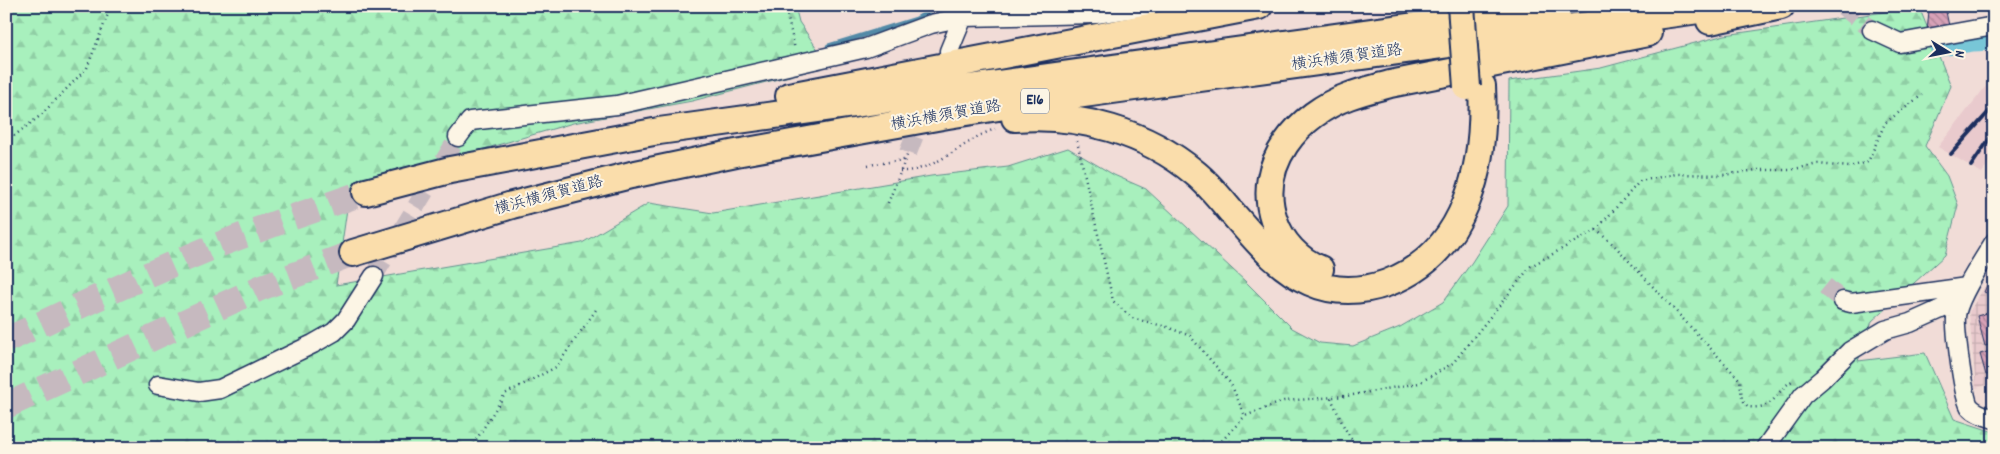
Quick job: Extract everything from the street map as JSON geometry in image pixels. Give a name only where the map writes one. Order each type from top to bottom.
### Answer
[{"type":"highway","points":[[535,153],[807,92],[1259,6]]},
{"type":"highway","points":[[631,175],[995,120],[1040,116],[1060,118],[1098,125],[1126,133],[1167,152],[1197,175],[1261,245],[1296,275],[1323,287],[1339,290],[1357,290],[1378,286],[1397,279],[1416,268],[1435,252],[1460,218],[1475,179],[1479,159],[1483,112],[1474,86],[1462,6]]},
{"type":"highway","points":[[1476,6],[1474,86],[1466,148],[1457,186],[1442,218],[1433,232],[1414,252],[1383,269],[1348,275],[1318,269],[1295,253],[1280,234],[1273,218],[1268,189],[1272,170],[1279,152],[1296,130],[1308,119],[1335,102],[1370,90],[1440,74],[1780,6]]},
{"type":"highway","name":"横浜横須賀道路","points":[[366,192],[450,170],[659,131],[1559,6]]},
{"type":"highway","name":"横浜横須賀道路","points":[[353,253],[503,208],[631,175],[736,153],[1054,98],[1728,6]]},
{"type":"street","points":[[458,137],[470,121],[617,105],[866,48],[931,24],[963,17],[1096,14],[1148,6]]},
{"type":"street","points":[[949,51],[963,17]]},
{"type":"street","points":[[1872,30],[1900,43],[1994,26]]},
{"type":"street","points":[[1994,242],[1967,287],[1956,316],[1964,393],[1970,406],[1979,414],[1994,419]]},
{"type":"street","points":[[158,384],[199,392],[220,390],[313,344],[334,332],[346,320],[374,276]]},
{"type":"street","points":[[1765,448],[1803,395],[1850,351],[1885,330],[1910,323],[1950,304],[1967,287]]},
{"type":"street","points":[[1843,301],[1851,303],[1967,287]]},
{"type":"path","points":[[6,142],[40,116],[87,68],[108,14],[109,6]]},
{"type":"path","points":[[785,6],[799,64]]},
{"type":"path","points":[[1215,448],[1245,416],[1284,401],[1347,396],[1419,383],[1453,363],[1532,266],[1596,230],[1640,182],[1676,174],[1723,175],[1757,170],[1790,170],[1818,164],[1849,168],[1868,162],[1885,123],[1922,95]]},
{"type":"path","points":[[900,172],[920,170],[973,139],[995,129],[1004,129]]},
{"type":"path","points":[[1076,136],[1113,300],[1132,318],[1167,327],[1190,336],[1231,384],[1245,416]]},
{"type":"path","points":[[888,203],[908,153]]},
{"type":"path","points":[[868,165],[905,160]]},
{"type":"path","points":[[1596,230],[1614,245],[1740,380],[1742,398],[1748,406],[1760,408],[1773,402],[1785,385],[1796,380],[1803,395]]},
{"type":"path","points":[[471,448],[506,394],[556,367],[598,307]]},
{"type":"path","points":[[1331,398],[1356,448]]},
{"type":"shaded area","points":[[1994,76],[1994,154],[1982,173],[1938,147]]},
{"type":"shaded area","points":[[1994,272],[1994,383],[1976,388],[1969,312]]},
{"type":"green space","points":[[6,6],[795,6],[799,22],[829,66],[692,101],[573,123],[350,188],[336,285],[582,243],[649,203],[713,213],[931,176],[1008,167],[1068,148],[1114,175],[1146,189],[1246,282],[1292,328],[1320,343],[1353,346],[1400,327],[1443,302],[1472,262],[1508,206],[1509,81],[1601,68],[1725,35],[1919,7],[1951,86],[1925,146],[1947,176],[1958,205],[1945,255],[1872,321],[1858,361],[1925,353],[1954,419],[1994,432],[1994,448],[6,448]]},
{"type":"building","points":[[1945,7],[1949,26],[1927,33],[1929,10]]},
{"type":"building","points":[[1994,271],[1994,296],[1984,292]]},
{"type":"building","points":[[1994,311],[1994,344],[1985,346],[1977,316]]},
{"type":"building","points":[[1994,350],[1994,373],[1986,375],[1980,354]]},
{"type":"waterway","points":[[828,46],[916,19],[938,6]]},
{"type":"waterway","points":[[1941,44],[1994,38]]},
{"type":"tunnel","points":[[1842,6],[1872,30]]},
{"type":"tunnel","points":[[908,153],[924,112]]},
{"type":"tunnel","points":[[374,276],[458,137]]},
{"type":"tunnel","points":[[6,340],[198,253],[278,222],[366,192]]},
{"type":"tunnel","points":[[6,406],[260,288],[353,253]]},
{"type":"tunnel","points":[[1825,286],[1843,301]]},
{"type":"railway","points":[[1951,154],[1994,106]]},
{"type":"railway","points":[[1971,166],[1994,132]]}]
